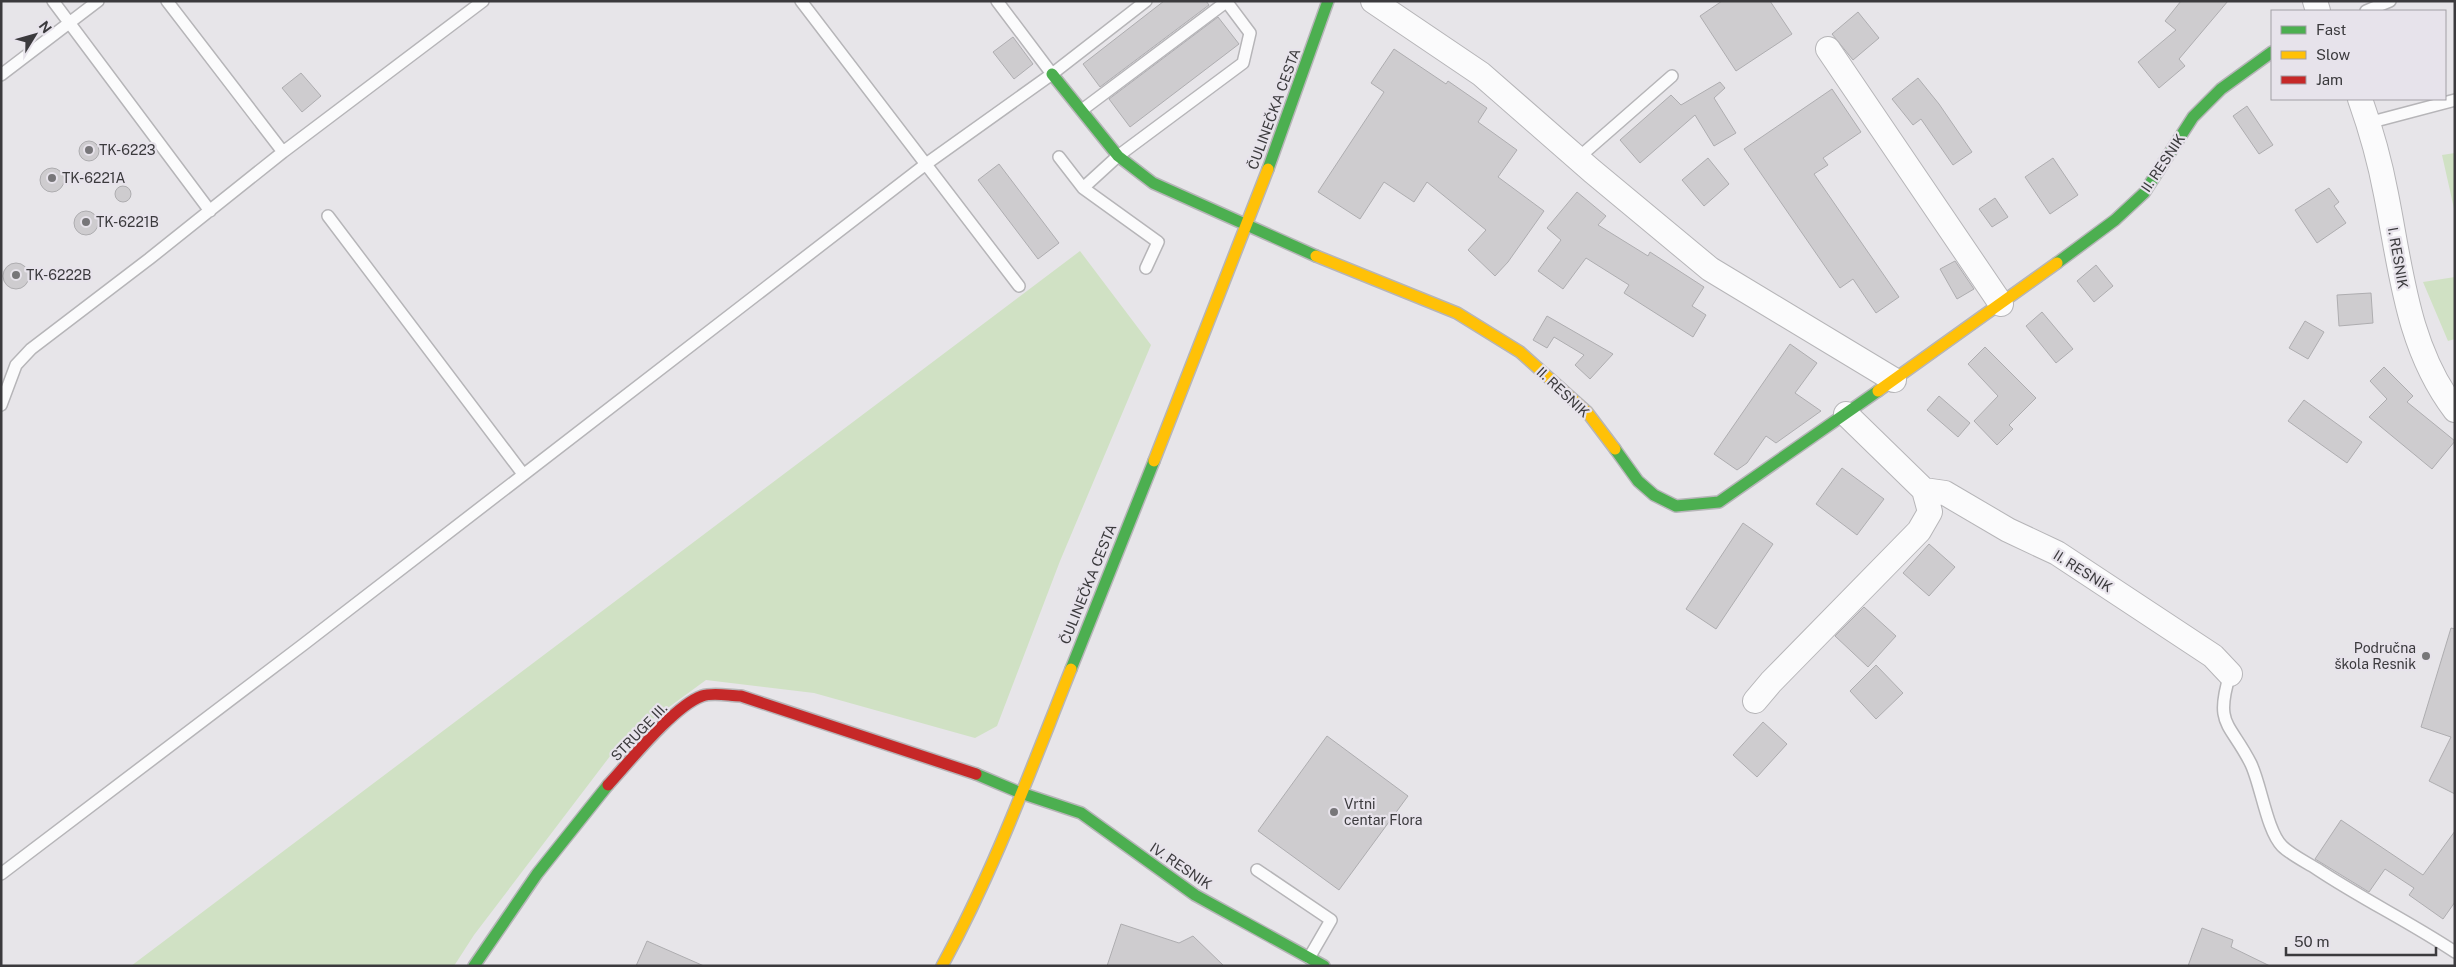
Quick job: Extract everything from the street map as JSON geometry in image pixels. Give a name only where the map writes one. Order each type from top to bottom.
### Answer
[{"type":"street","name":"ČULINEČKA CESTA","points":[[942,966],[986,882],[1247,227],[1328,1]]},
{"type":"street","points":[[1373,1],[1481,74],[1578,159],[1710,269],[1894,380]]},
{"type":"street","points":[[1828,49],[2001,304]]},
{"type":"street","name":"II. RESNIK","points":[[1247,227],[1457,313],[1490,331],[1520,352],[1586,412],[1638,481],[1654,495],[1676,506],[1719,502],[2001,304],[2127,210],[2144,193],[2193,117],[2221,89],[2271,53]]},
{"type":"street","points":[[1052,74],[1118,156],[1153,183],[1247,227]]},
{"type":"street","name":"I. RESNIK","points":[[2360,100],[2386,193],[2408,313],[2422,353],[2433,376],[2455,410]]},
{"type":"street","points":[[1755,701],[1771,682],[1919,531],[1930,512],[1924,490],[1846,414]]},
{"type":"street","name":"II. RESNIK","points":[[1924,490],[1945,493],[2008,530],[2056,553],[2213,656],[2230,674]]},
{"type":"street","name":"STRUGE III.","points":[[474,966],[561,843],[628,764],[678,712],[704,696],[741,696],[962,768],[1021,793]]},
{"type":"street","name":"IV. RESNIK","points":[[1021,793],[1081,814],[1195,895],[1324,966]]},
{"type":"lane","points":[[53,1],[210,211]]},
{"type":"lane","points":[[1,75],[98,1]]},
{"type":"lane","points":[[167,1],[283,152]]},
{"type":"lane","points":[[1,405],[16,365],[31,349],[210,211],[283,152],[483,1]]},
{"type":"lane","points":[[801,1],[1019,286]]},
{"type":"lane","points":[[997,1],[1052,74]]},
{"type":"lane","points":[[1,874],[304,644],[926,164],[1052,74],[1146,1]]},
{"type":"lane","points":[[1082,110],[1226,1],[1250,33],[1243,63],[1118,156],[1083,188]]},
{"type":"lane","points":[[2368,10],[2390,1]]},
{"type":"lane","points":[[1578,159],[1672,76]]},
{"type":"lane","points":[[2368,123],[2455,100]]},
{"type":"lane","points":[[1059,157],[1083,188],[1158,242],[1146,268]]},
{"type":"lane","points":[[328,216],[523,474]]},
{"type":"lane","points":[[2230,674],[2223,697],[2224,722],[2242,746],[2256,774],[2271,825],[2281,846],[2341,885],[2455,952]]},
{"type":"lane","points":[[1257,870],[1331,920],[1309,958]]},
{"type":"green space","points":[[2455,153],[2455,213],[2442,155]]},
{"type":"green space","points":[[1080,251],[1151,345],[1060,561],[997,726],[975,738],[814,693],[706,680],[620,743],[474,935],[454,966],[131,966]]},
{"type":"green space","points":[[2455,277],[2455,339],[2448,341],[2423,282]]},
{"type":"building","points":[[1164,1],[1206,1],[1209,5],[1100,87],[1083,64]]},
{"type":"building","points":[[1722,1],[1770,1],[1792,34],[1736,71],[1700,16]]},
{"type":"building","points":[[2181,1],[2228,1],[2179,59],[2185,66],[2159,88],[2138,62],[2176,30],[2165,21]]},
{"type":"building","points":[[1858,12],[1879,38],[1853,60],[1832,34]]},
{"type":"building","points":[[1218,17],[1239,44],[1130,127],[1109,99]]},
{"type":"building","points":[[1013,37],[1033,64],[1014,79],[993,52]]},
{"type":"building","points":[[1394,49],[1446,84],[1448,81],[1487,108],[1478,122],[1517,150],[1498,177],[1544,211],[1508,262],[1495,276],[1468,250],[1486,230],[1427,182],[1414,202],[1384,182],[1360,219],[1318,192],[1384,92],[1371,83]]},
{"type":"building","points":[[301,73],[321,96],[302,112],[282,88]]},
{"type":"building","points":[[1918,78],[1939,104],[1972,152],[1953,165],[1921,119],[1913,125],[1892,99]]},
{"type":"building","points":[[1720,82],[1725,88],[1714,98],[1736,133],[1714,146],[1695,115],[1640,163],[1620,140],[1671,95],[1681,105]]},
{"type":"building","points":[[1832,89],[1861,132],[1823,158],[1828,165],[1814,174],[1899,297],[1876,313],[1853,279],[1840,288],[1744,149]]},
{"type":"building","points":[[2247,106],[2273,145],[2259,154],[2233,116]]},
{"type":"building","name":"TK-6223","points":[[89,141],[96,144],[99,151],[96,158],[89,161],[82,158],[79,151],[82,144]]},
{"type":"building","points":[[1708,158],[1729,184],[1704,206],[1682,180]]},
{"type":"building","points":[[2053,158],[2078,195],[2050,214],[2025,177]]},
{"type":"building","points":[[999,164],[1059,243],[1038,259],[978,180]]},
{"type":"building","name":"TK-6221A","points":[[52,168],[60,172],[64,180],[60,188],[52,192],[44,188],[40,180],[44,172]]},
{"type":"building","points":[[120,186],[126,186],[131,191],[129,200],[120,202],[115,197],[115,191]]},
{"type":"building","points":[[2329,188],[2339,202],[2334,206],[2346,223],[2317,243],[2295,210]]},
{"type":"building","points":[[1577,192],[1606,216],[1598,225],[1648,256],[1650,252],[1704,287],[1692,306],[1706,315],[1693,337],[1624,293],[1629,285],[1586,258],[1563,289],[1538,271],[1561,240],[1547,228]]},
{"type":"building","points":[[1995,198],[2008,217],[1992,227],[1979,209]]},
{"type":"building","name":"TK-6221B","points":[[86,211],[91,212],[97,218],[97,228],[91,234],[86,235],[81,234],[75,228],[74,223],[75,218],[81,212]]},
{"type":"building","points":[[1955,261],[1974,289],[1957,299],[1940,269]]},
{"type":"building","name":"TK-6222B","points":[[16,263],[25,267],[29,276],[25,285],[16,289],[7,285],[3,276],[7,267]]},
{"type":"building","points":[[2096,265],[2113,286],[2094,302],[2077,281]]},
{"type":"building","points":[[2371,293],[2373,323],[2339,326],[2337,295]]},
{"type":"building","points":[[2042,312],[2073,349],[2056,363],[2026,326]]},
{"type":"building","points":[[1547,316],[1613,354],[1590,379],[1575,365],[1584,355],[1554,337],[1547,348],[1533,340]]},
{"type":"building","points":[[2305,321],[2324,332],[2308,359],[2289,348]]},
{"type":"building","points":[[1790,344],[1817,363],[1795,393],[1821,411],[1776,443],[1766,436],[1747,463],[1737,470],[1714,454]]},
{"type":"building","points":[[1985,347],[2036,398],[2009,425],[2013,429],[1997,445],[1974,421],[1998,396],[1968,364]]},
{"type":"building","points":[[2384,367],[2413,396],[2407,402],[2455,441],[2432,469],[2369,417],[2387,399],[2370,381]]},
{"type":"building","points":[[1939,396],[1970,423],[1958,437],[1927,410]]},
{"type":"building","points":[[2304,400],[2362,442],[2347,463],[2288,421]]},
{"type":"building","points":[[1842,468],[1884,499],[1857,535],[1816,504]]},
{"type":"building","points":[[1743,523],[1773,544],[1716,629],[1686,609]]},
{"type":"building","points":[[1929,544],[1955,567],[1929,596],[1903,573]]},
{"type":"building","points":[[1864,607],[1896,636],[1868,667],[1835,636]]},
{"type":"building","points":[[2451,628],[2455,629],[2455,794],[2429,781],[2451,737],[2421,727]]},
{"type":"building","points":[[1876,665],[1903,693],[1876,719],[1850,691]]},
{"type":"building","points":[[1763,722],[1787,744],[1757,777],[1733,755]]},
{"type":"building","points":[[1327,736],[1408,796],[1339,890],[1258,831]]},
{"type":"building","points":[[2341,820],[2423,875],[2455,831],[2455,902],[2443,919],[2409,895],[2414,888],[2385,869],[2369,892],[2315,859]]},
{"type":"building","points":[[1121,924],[1179,943],[1193,936],[1224,966],[1107,966]]},
{"type":"building","points":[[2202,928],[2233,940],[2231,947],[2270,966],[2188,966]]},
{"type":"building","points":[[647,941],[704,966],[636,966]]},
{"type":"traffic: fast","points":[[1268,169],[1328,1]]},
{"type":"traffic: fast","points":[[2057,263],[2115,220],[2144,193],[2193,117],[2221,89],[2271,53]]},
{"type":"traffic: fast","points":[[1052,74],[1118,156],[1153,183],[1316,256]]},
{"type":"traffic: fast","points":[[1615,449],[1638,481],[1654,495],[1676,506],[1719,502],[1878,391]]},
{"type":"traffic: fast","points":[[1071,669],[1154,461]]},
{"type":"traffic: fast","points":[[976,774],[1021,793],[1081,813],[1195,895],[1324,966]]},
{"type":"traffic: fast","points":[[474,966],[537,874],[608,785]]},
{"type":"traffic: slow","points":[[1154,461],[1268,169]]},
{"type":"traffic: slow","points":[[1316,256],[1457,313],[1520,352],[1587,412],[1615,449]]},
{"type":"traffic: slow","points":[[1878,391],[2057,263]]},
{"type":"traffic: slow","points":[[942,966],[995,857],[1071,669]]},
{"type":"traffic: jam","points":[[608,785],[666,722],[691,702],[711,694],[741,696],[976,774]]},
{"type":"place","name":"TK-6223","points":[[89,150]]},
{"type":"place","name":"TK-6221A","points":[[52,178]]},
{"type":"place","name":"TK-6221B","points":[[86,222]]},
{"type":"place","name":"TK-6222B","points":[[16,275]]},
{"type":"place","name":"Područna škola Resnik","points":[[2426,656]]},
{"type":"place","name":"Vrtni centar Flora","points":[[1334,812]]}]
